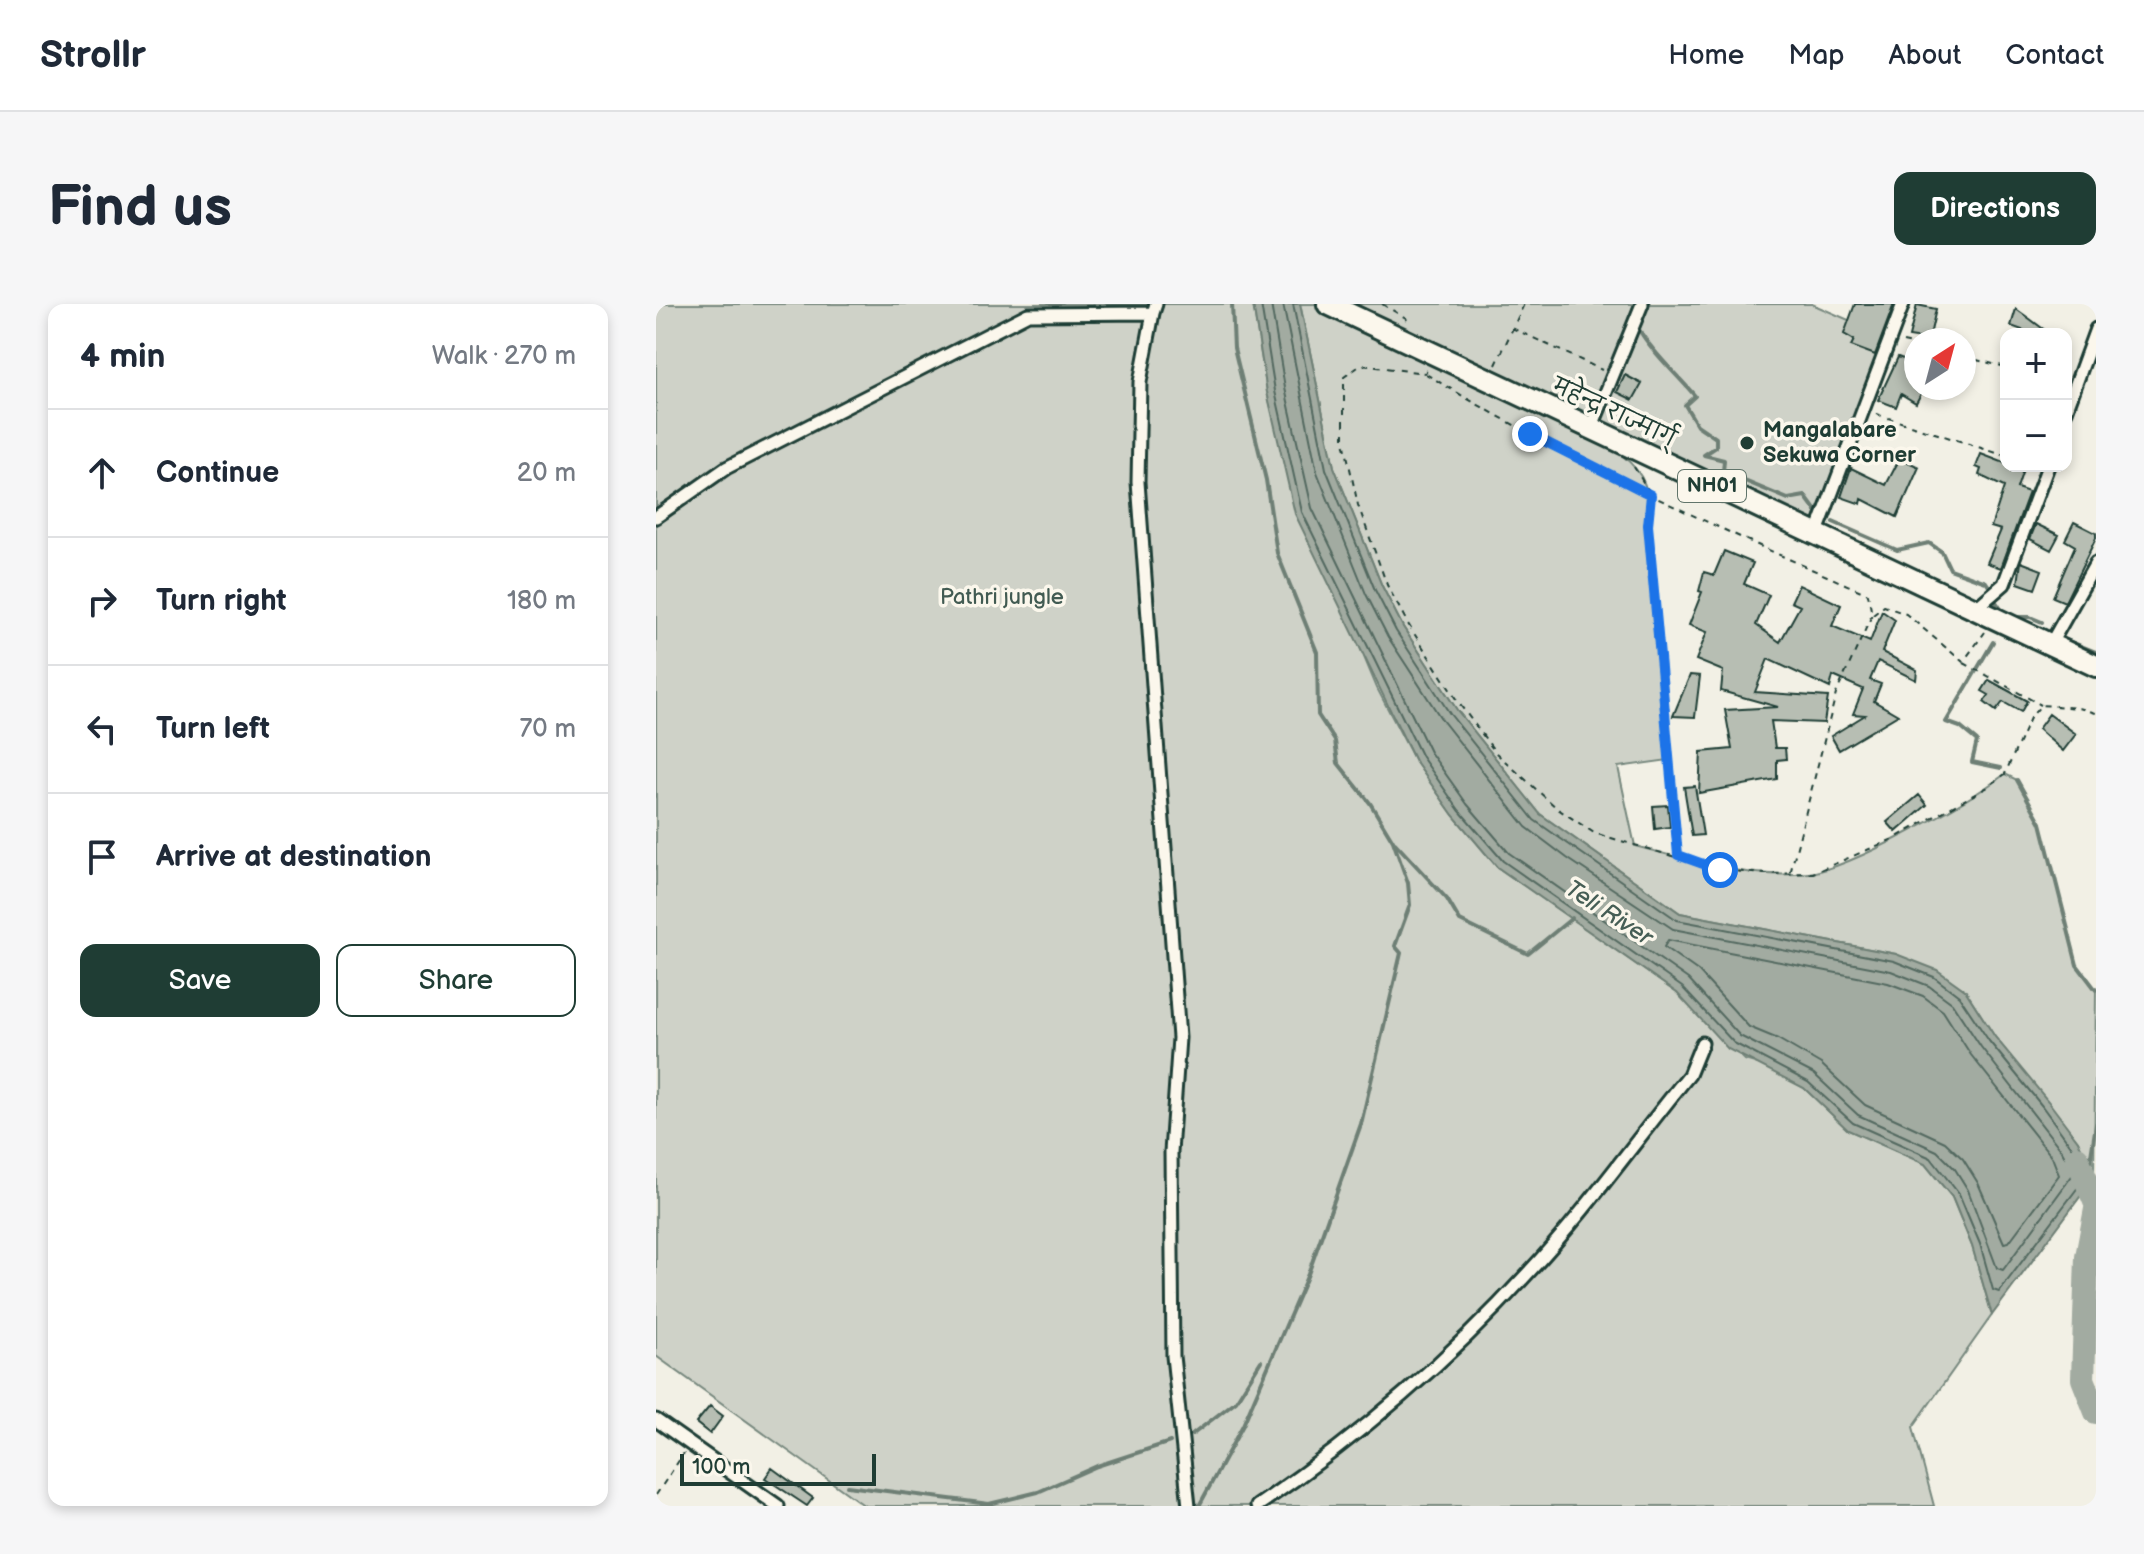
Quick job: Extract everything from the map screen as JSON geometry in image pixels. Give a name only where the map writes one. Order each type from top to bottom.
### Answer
[{"type":"highway","name":"महेन्द्र राज्मार्ग्","points":[[1328,304],[1430,364],[1490,381],[2096,666]]},
{"type":"street","points":[[1591,429],[1642,304]]},
{"type":"street","points":[[1816,535],[1903,304]]},
{"type":"street","points":[[656,517],[726,468],[1028,314],[1154,309],[1140,382],[1138,482],[1179,1038],[1171,1152],[1173,1356],[1189,1506]]},
{"type":"street","points":[[2070,400],[2096,329]]},
{"type":"street","points":[[1974,610],[2004,584],[2046,472]]},
{"type":"street","points":[[2050,645],[2096,563]]},
{"type":"street","points":[[1257,1506],[1336,1452],[1407,1391],[1529,1273],[1689,1075],[1702,1043]]},
{"type":"street","points":[[656,1420],[778,1506]]},
{"type":"path","points":[[1490,381],[1524,304]]},
{"type":"path","points":[[1512,328],[1613,375]]},
{"type":"path","points":[[1976,360],[2000,366]]},
{"type":"path","points":[[1872,615],[1868,594],[1651,495],[1506,422],[1430,364],[1361,365],[1344,377],[1341,396],[1347,461],[1358,505],[1387,585],[1458,702],[1496,753],[1558,809],[1594,833],[1635,847],[1678,855],[1720,870],[1790,874],[1834,866],[1893,839],[1988,787],[2005,774],[2030,718],[2041,705]]},
{"type":"path","points":[[1863,409],[2000,454]]},
{"type":"path","points":[[1629,463],[1639,472],[1651,495],[1648,525],[1678,855]]},
{"type":"path","points":[[1790,874],[1836,694],[1872,615],[1884,606],[1906,614],[1963,662],[2041,705],[2079,708],[2096,713]]},
{"type":"path","points":[[1963,662],[1994,620]]},
{"type":"path","points":[[656,1495],[690,1446]]},
{"type":"green space","name":"Pathri jungle","points":[[656,304],[1253,304],[1267,392],[1280,442],[1346,614],[1377,688],[1415,761],[1453,815],[1497,867],[1677,993],[1745,1060],[1765,1066],[1804,1088],[1848,1130],[1925,1164],[1952,1197],[1972,1246],[1992,1315],[1913,1427],[1934,1506],[865,1506],[656,1356]]},
{"type":"green space","points":[[1300,304],[1812,304],[1890,338],[1816,535],[1594,431],[1637,470],[1647,492],[1649,507],[1648,525],[1669,760],[1618,767],[1635,846],[1743,871],[1809,873],[1880,847],[1939,816],[2005,774],[2017,780],[2041,823],[2077,965],[2096,990],[2094,1178],[2078,1141],[1995,1037],[1965,990],[1896,954],[1680,913],[1540,814],[1457,710],[1403,627],[1382,586],[1334,467]]},
{"type":"water","points":[[1253,304],[1300,304],[1334,467],[1382,586],[1403,627],[1457,710],[1540,814],[1680,913],[1896,954],[1937,970],[1965,990],[1995,1037],[2078,1141],[2094,1178],[1992,1315],[1972,1246],[1952,1197],[1925,1164],[1848,1130],[1804,1088],[1728,1049],[1677,993],[1497,867],[1453,815],[1415,761],[1295,514],[1267,392]]},
{"type":"building","points":[[1855,304],[1894,304],[1875,355],[1851,346],[1854,340],[1844,334]]},
{"type":"building","points":[[1917,305],[1936,309],[1932,328],[1911,328]]},
{"type":"building","points":[[2016,309],[2042,328],[2016,328],[2011,326]]},
{"type":"building","points":[[1898,357],[1904,359],[1904,396],[1901,394],[1896,407],[1878,400]]},
{"type":"building","points":[[1625,375],[1642,384],[1633,400],[1617,392]]},
{"type":"building","points":[[1981,454],[2000,461],[2000,472],[2022,472],[2017,488],[2029,492],[2001,568],[1987,563],[2001,530],[1991,527],[2004,487],[1979,475],[1981,469],[1976,467]]},
{"type":"building","points":[[1900,458],[1919,467],[1897,517],[1862,499],[1861,504],[1841,497],[1851,468],[1886,485]]},
{"type":"building","points":[[2074,522],[2096,533],[2096,538],[2065,602],[2053,597],[2075,546],[2065,540]]},
{"type":"building","points":[[2036,524],[2059,535],[2051,550],[2030,539]]},
{"type":"building","points":[[1724,551],[1753,563],[1744,584],[1769,595],[1756,625],[1780,642],[1800,606],[1791,602],[1799,585],[1841,605],[1832,626],[1870,642],[1882,611],[1895,620],[1882,652],[1917,670],[1916,680],[1878,661],[1870,680],[1881,684],[1874,701],[1898,715],[1839,750],[1831,736],[1865,715],[1853,714],[1863,689],[1833,676],[1830,688],[1768,659],[1755,692],[1828,697],[1824,723],[1771,721],[1775,748],[1785,748],[1786,759],[1777,760],[1777,779],[1699,793],[1701,752],[1732,749],[1725,710],[1778,707],[1721,691],[1723,671],[1696,660],[1707,632],[1689,625],[1702,592],[1699,591],[1704,572],[1714,575]]},
{"type":"building","points":[[2021,562],[2042,570],[2035,589],[2018,583]]},
{"type":"building","points":[[1690,675],[1700,676],[1695,717],[1673,716]]},
{"type":"building","points":[[1989,680],[2027,701],[2021,712],[2003,702],[1996,711],[1984,702],[1989,695],[1982,691]]},
{"type":"building","points":[[2049,714],[2076,734],[2063,751],[2038,729]]},
{"type":"building","points":[[1695,786],[1703,835],[1692,836],[1684,787]]},
{"type":"building","points":[[1919,795],[1927,805],[1896,832],[1887,822]]},
{"type":"building","points":[[1668,805],[1670,827],[1655,829],[1653,806]]},
{"type":"building","points":[[710,1406],[723,1416],[710,1434],[696,1423]]},
{"type":"building","points":[[772,1468],[813,1498],[807,1506],[765,1478]]},
{"type":"waterway","points":[[1199,1506],[1243,1425],[1308,1274],[1361,1124],[1401,953],[1395,946],[1410,905],[1408,883],[1393,841],[1370,803],[1338,763],[1335,741],[1318,715],[1317,652],[1277,553],[1266,480],[1234,348],[1232,304]]},
{"type":"waterway","points":[[1628,323],[1635,304]]},
{"type":"waterway","points":[[1640,331],[1695,396],[1685,405],[1697,425],[1716,438],[1716,447],[1704,455],[1724,460],[1723,472],[1788,499],[1805,496],[1816,511]]},
{"type":"waterway","points":[[1833,522],[1897,550],[1929,543],[1942,552],[1950,569],[1986,582],[1990,588]]},
{"type":"waterway","points":[[1996,602],[2005,615]]},
{"type":"waterway","points":[[2013,617],[2030,617],[2042,622]]},
{"type":"waterway","points":[[2059,637],[2096,652]]},
{"type":"waterway","points":[[1993,642],[1946,722],[1960,727],[1977,741],[1972,762],[2001,768]]},
{"type":"waterway","points":[[2017,780],[2041,823],[2077,965],[2096,990]]},
{"type":"waterway","points":[[1395,843],[1447,899],[1460,921],[1528,954],[1572,918]]},
{"type":"waterway","points":[[2089,1169],[2096,1124]]},
{"type":"waterway","name":"Teli River","points":[[2077,1158],[2096,1204]]},
{"type":"waterway","name":"Teli River","points":[[2096,1209],[2087,1257],[2083,1379],[2096,1412]]},
{"type":"waterway","points":[[1192,1435],[1236,1401],[1261,1361]]},
{"type":"waterway","points":[[847,1486],[989,1504],[1038,1492],[1097,1466],[1170,1442]]},
{"type":"place","name":"Mangalabare Sekuwa Corner","points":[[1747,443]]},
{"type":"route","points":[[1530,434],[1651,495],[1648,525],[1678,855],[1720,870]]}]
